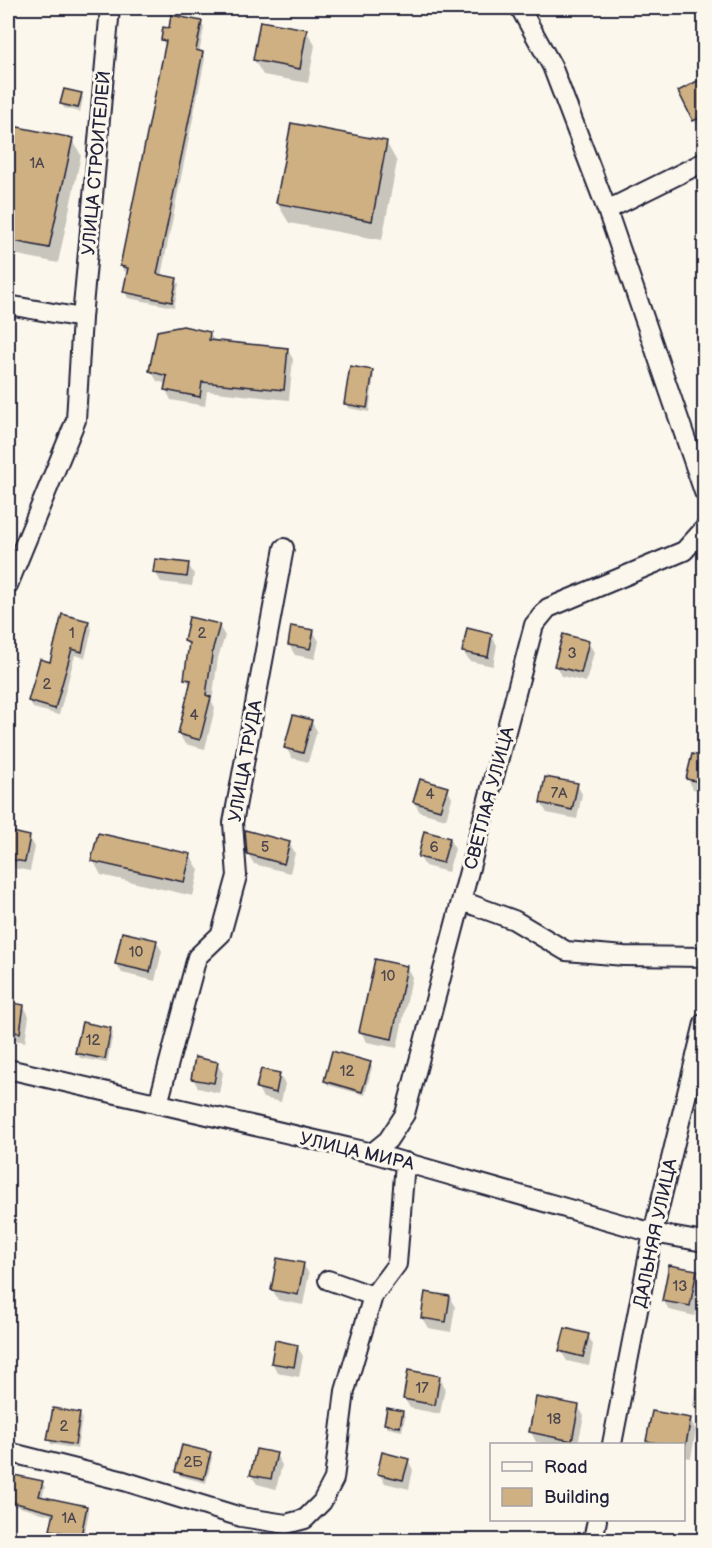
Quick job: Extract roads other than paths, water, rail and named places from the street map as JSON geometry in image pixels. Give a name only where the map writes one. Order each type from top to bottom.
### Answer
[{"type":"street","name":"УЛИЦА СТРОИТЕЛЕЙ","points":[[8,585],[76,420],[82,318],[110,8]]},
{"type":"street","points":[[520,8],[552,66],[607,210],[705,492]]},
{"type":"street","points":[[607,210],[705,162]]},
{"type":"street","points":[[8,305],[82,318]]},
{"type":"street","name":"СВЕТЛАЯ УЛИЦА","points":[[372,1153],[388,1140],[405,1114],[534,624],[548,608],[684,551],[705,529]]},
{"type":"street","name":"УЛИЦА ТРУДА","points":[[158,1104],[197,957],[221,934],[237,876],[233,823],[284,548]]},
{"type":"street","points":[[462,901],[514,920],[566,951],[624,956],[705,957]]},
{"type":"street","name":"ДАЛЬНЯЯ УЛИЦА","points":[[612,1443],[653,1233],[705,1023]]},
{"type":"street","name":"УЛИЦА МИРА","points":[[8,1069],[372,1153],[653,1233],[705,1242]]},
{"type":"street","points":[[8,1452],[124,1481],[241,1517],[286,1524],[305,1519],[322,1502],[334,1479],[345,1391],[373,1296],[397,1264],[405,1162]]},
{"type":"street","points":[[328,1280],[373,1296]]},
{"type":"street","points":[[593,1540],[597,1521]]}]
